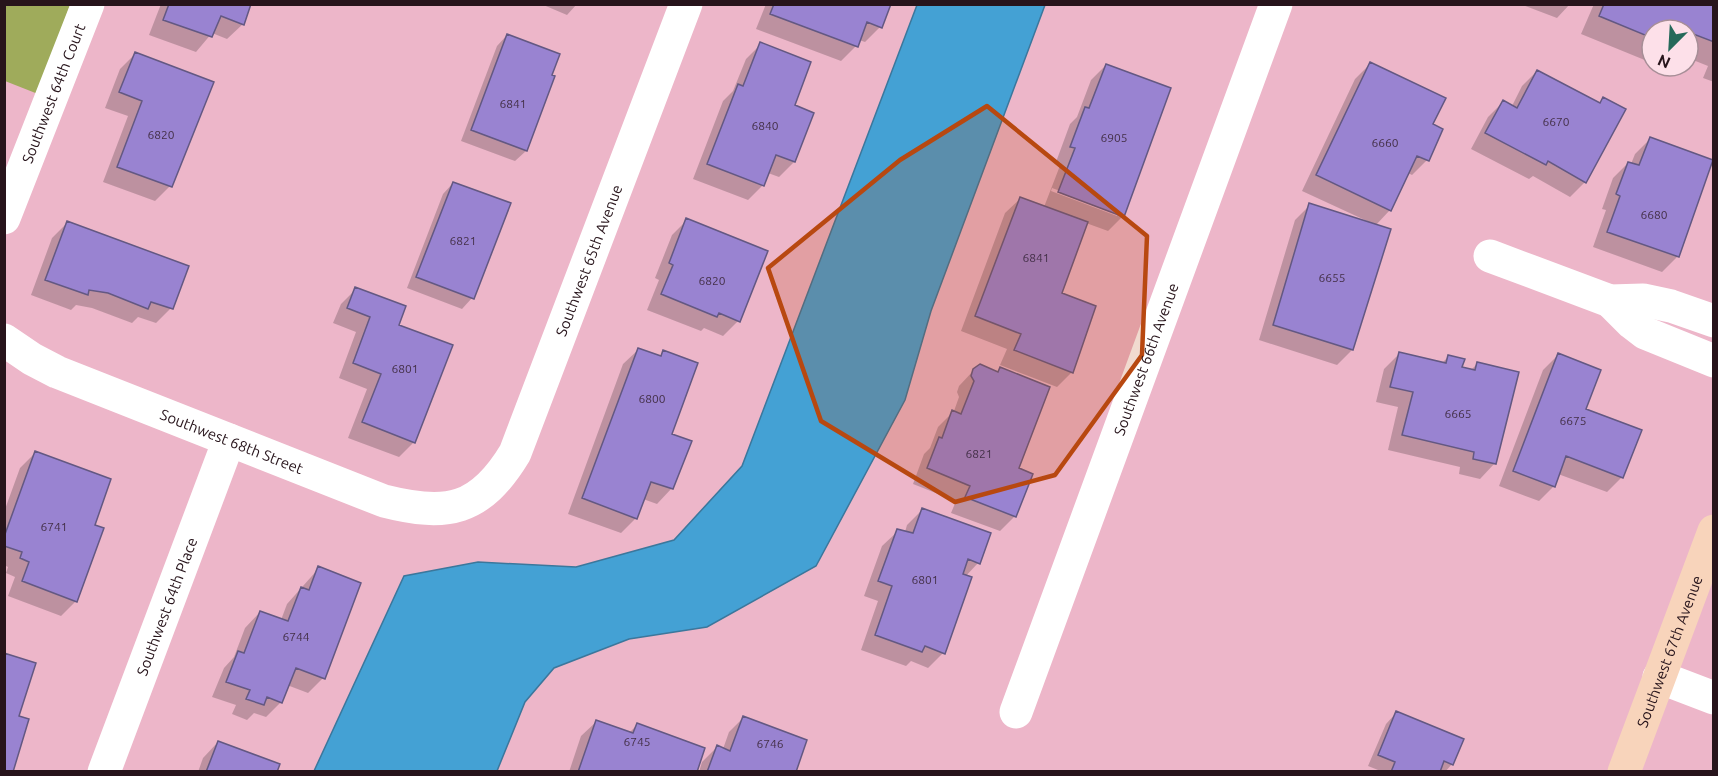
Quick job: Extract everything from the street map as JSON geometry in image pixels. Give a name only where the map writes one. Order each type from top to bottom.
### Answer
[{"type":"main road","name":"Southwest 67th Avenue","points":[[1624,771],[1713,531]]},
{"type":"street","name":"Southwest 64th Court","points":[[4,218],[88,4]]},
{"type":"street","name":"Southwest 65th Avenue","points":[[469,501],[491,485],[515,453],[686,4]]},
{"type":"street","name":"Southwest 66th Avenue","points":[[1016,712],[1276,4]]},
{"type":"street","points":[[1490,256],[1610,301],[1643,300],[1671,306],[1713,321]]},
{"type":"street","points":[[1610,301],[1645,333],[1713,361]]},
{"type":"street","name":"Southwest 68th Street","points":[[4,340],[57,372],[384,501],[431,509],[452,508],[469,501]]},
{"type":"street","name":"Southwest 64th Place","points":[[104,771],[229,440]]},
{"type":"street","points":[[1659,677],[1713,698]]},
{"type":"highlighted area","points":[[987,106],[1147,236],[1142,355],[1055,475],[955,502],[821,421],[768,268],[900,160]]},
{"type":"green space","points":[[4,5],[70,5],[38,94],[5,81]]},
{"type":"water","points":[[917,5],[1045,5],[931,311],[905,400],[816,566],[707,627],[629,639],[554,668],[525,702],[497,771],[314,771],[404,576],[478,562],[576,567],[674,540],[742,466]]},
{"type":"building","points":[[169,4],[251,4],[244,25],[221,16],[212,37],[163,20]]},
{"type":"building","points":[[774,4],[891,4],[882,28],[867,22],[858,47],[770,14]]},
{"type":"building","points":[[1604,4],[1714,4],[1714,42],[1700,37],[1700,18],[1640,18],[1640,33],[1599,16]]},
{"type":"building","points":[[507,34],[560,54],[552,75],[555,76],[527,151],[471,130]]},
{"type":"building","points":[[760,42],[811,62],[795,105],[814,113],[795,162],[776,155],[764,186],[707,164],[738,84],[743,86]]},
{"type":"building","points":[[135,52],[214,82],[172,187],[117,167],[142,101],[119,92]]},
{"type":"building","points":[[1370,62],[1446,98],[1433,124],[1443,129],[1429,161],[1417,156],[1391,211],[1316,175]]},
{"type":"building","points":[[1106,64],[1171,88],[1124,217],[1058,192],[1075,148],[1070,147],[1085,107],[1089,108]]},
{"type":"building","points":[[1537,70],[1600,103],[1603,97],[1626,109],[1586,183],[1548,161],[1546,165],[1485,133],[1503,100],[1517,108]]},
{"type":"building","points":[[1650,137],[1713,160],[1679,257],[1607,232],[1620,196],[1616,194],[1628,162],[1639,165]]},
{"type":"building","points":[[453,182],[511,203],[474,299],[416,277]]},
{"type":"building","points":[[1020,197],[1088,222],[1062,293],[1096,306],[1073,373],[1014,350],[1021,334],[975,316]]},
{"type":"building","points":[[1309,203],[1391,229],[1353,350],[1273,325]]},
{"type":"building","points":[[686,218],[768,251],[740,322],[719,313],[717,317],[661,294],[673,265],[669,263]]},
{"type":"building","points":[[67,221],[189,266],[173,309],[151,302],[148,309],[108,293],[89,290],[88,295],[45,280]]},
{"type":"building","points":[[355,287],[406,306],[399,325],[453,345],[415,443],[362,422],[381,374],[353,363],[370,317],[347,308]]},
{"type":"building","points":[[638,348],[661,356],[663,350],[698,363],[672,434],[692,441],[673,489],[651,482],[637,519],[582,498]]},
{"type":"building","points":[[1399,352],[1446,363],[1448,355],[1465,359],[1462,367],[1475,370],[1477,362],[1519,372],[1496,464],[1473,459],[1474,452],[1402,435],[1413,392],[1390,387]]},
{"type":"building","points":[[1558,353],[1601,370],[1586,409],[1642,430],[1623,478],[1566,456],[1555,487],[1513,471]]},
{"type":"building","points":[[980,364],[998,372],[1000,367],[1050,387],[1019,468],[1033,474],[1016,517],[965,497],[970,486],[927,468],[939,437],[942,438],[952,410],[961,414],[974,381],[971,376],[973,369]]},
{"type":"building","points":[[35,451],[111,479],[95,525],[104,528],[77,602],[22,581],[29,562],[20,558],[22,552],[4,546],[4,537]]},
{"type":"building","points":[[922,508],[991,533],[980,564],[968,559],[963,574],[972,577],[945,654],[925,646],[922,652],[875,635],[892,586],[878,581],[897,529],[913,533]]},
{"type":"building","points":[[318,566],[361,583],[325,679],[296,668],[282,703],[267,697],[264,705],[246,699],[250,690],[226,682],[238,651],[244,653],[260,611],[288,621],[301,587],[309,590]]},
{"type":"building","points":[[4,653],[36,663],[19,716],[29,719],[13,772],[4,772]]},
{"type":"building","points":[[1396,711],[1464,739],[1453,765],[1444,761],[1440,772],[1391,772],[1395,762],[1378,755]]},
{"type":"building","points":[[743,716],[807,740],[796,772],[707,772],[717,745],[730,751]]},
{"type":"building","points":[[596,720],[633,733],[637,723],[705,748],[697,772],[578,772]]},
{"type":"building","points":[[218,741],[280,764],[277,772],[206,772]]}]
